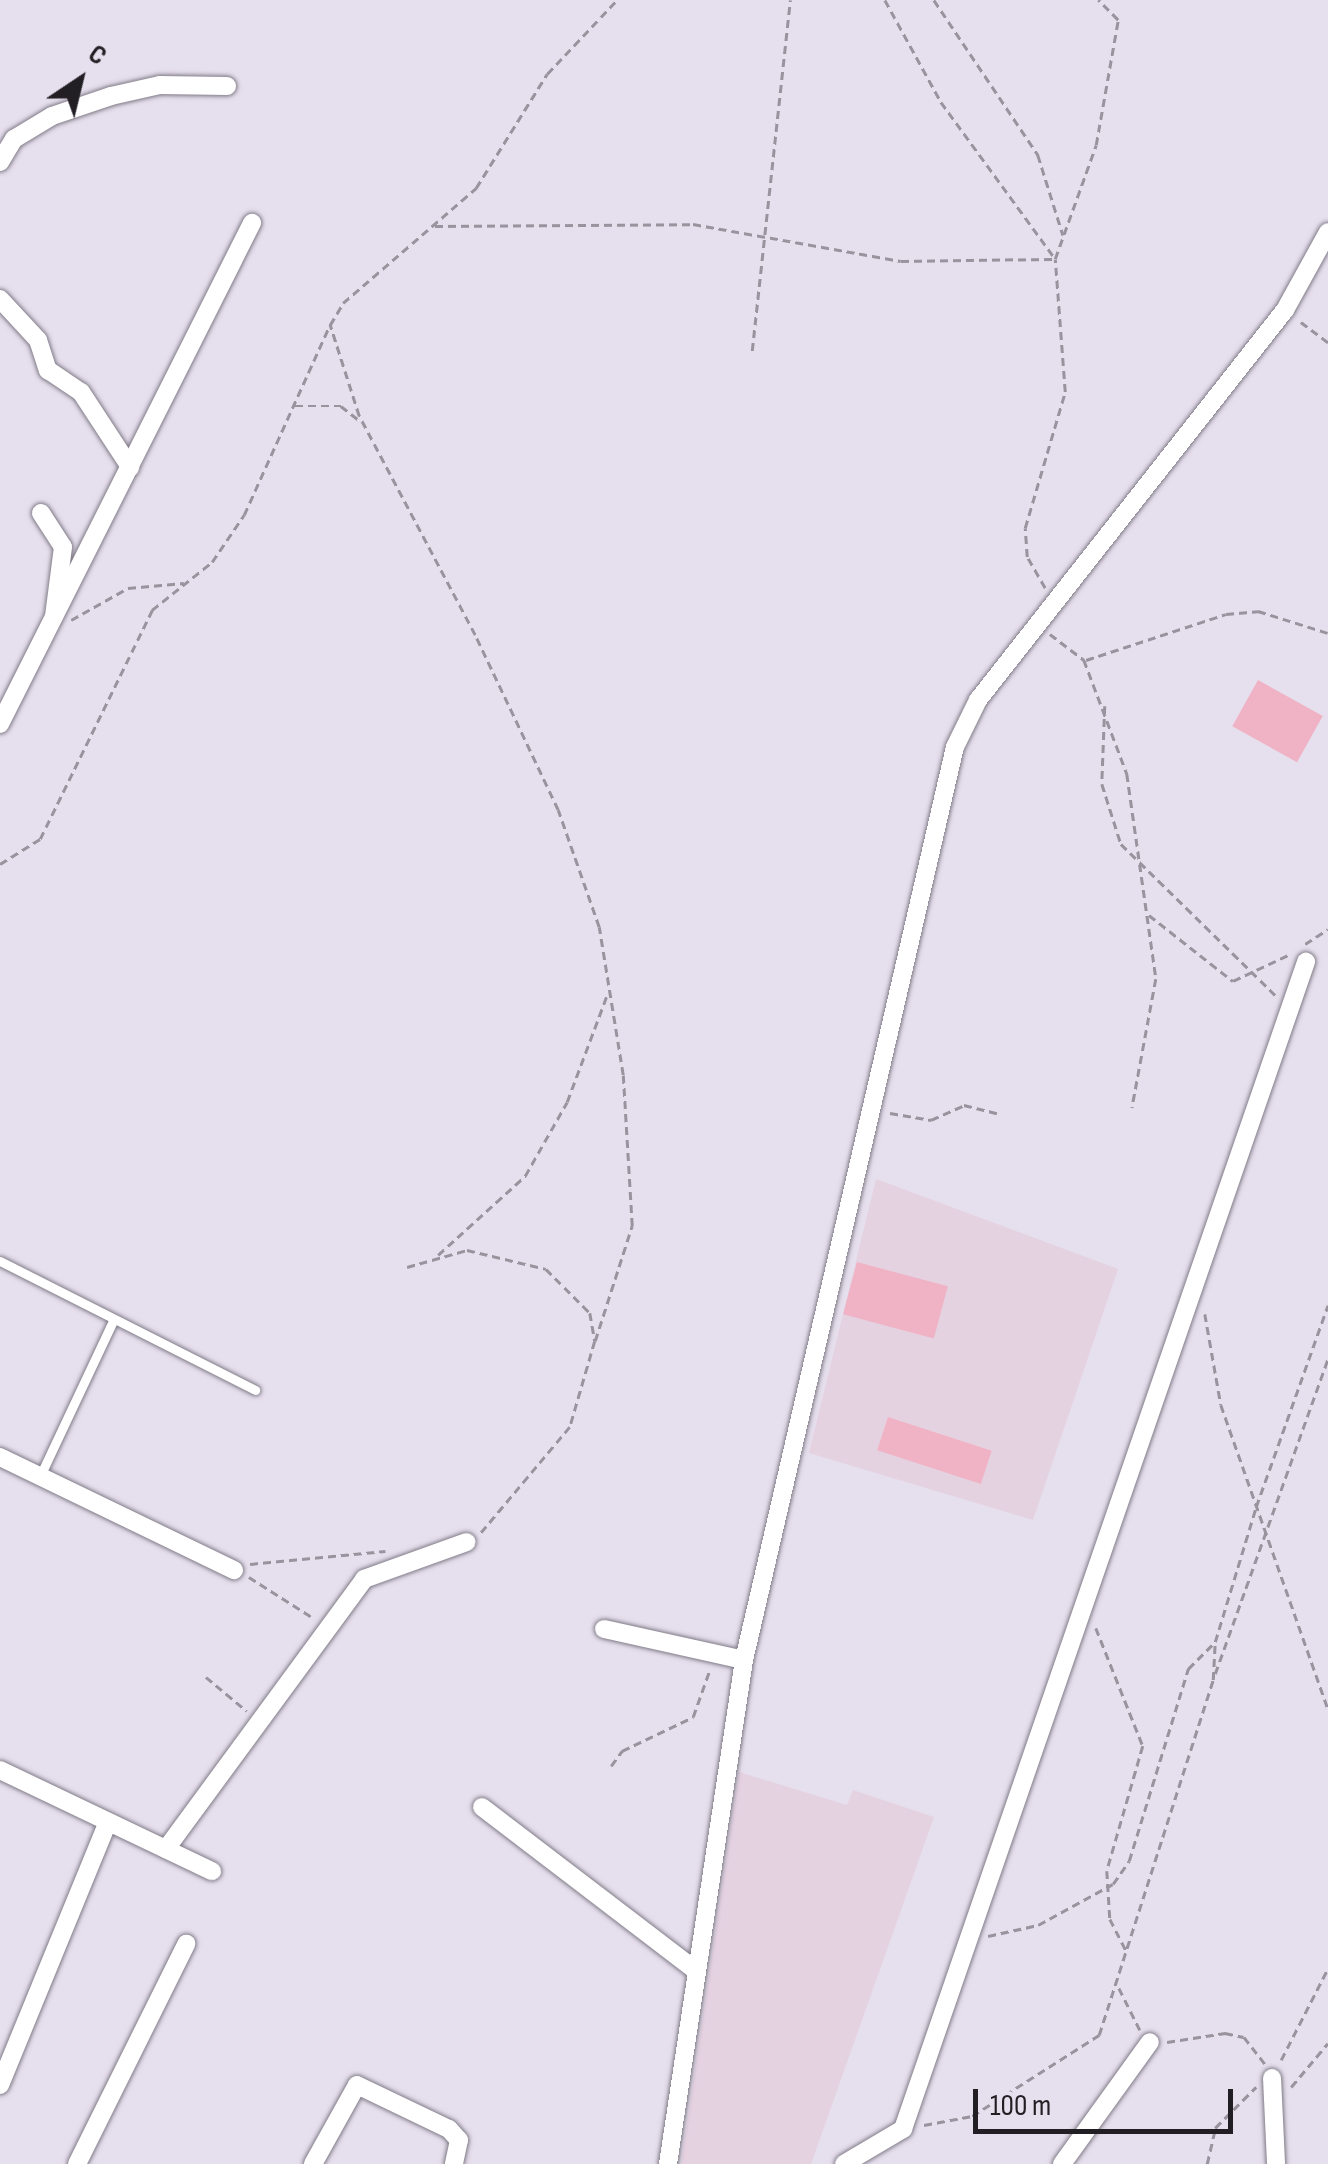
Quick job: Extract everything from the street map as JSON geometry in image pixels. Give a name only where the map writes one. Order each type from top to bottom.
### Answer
[{"type":"street","points":[[0,162],[14,139],[96,101],[160,85],[228,86]]},
{"type":"street","points":[[0,724],[252,224]]},
{"type":"street","points":[[668,2164],[744,1660],[955,746],[978,700],[1286,310],[1328,232]]},
{"type":"street","points":[[0,299],[38,340],[48,370],[81,392],[130,468]]},
{"type":"street","points":[[41,513],[63,547],[52,620]]},
{"type":"street","points":[[844,2164],[903,2129],[1306,962]]},
{"type":"street","points":[[0,1457],[234,1570]]},
{"type":"street","points":[[166,1849],[318,1642],[379,1568],[467,1542]]},
{"type":"street","points":[[604,1629],[744,1660]]},
{"type":"street","points":[[0,1770],[212,1871]]},
{"type":"street","points":[[482,1807],[695,1970]]},
{"type":"street","points":[[0,2085],[108,1822]]},
{"type":"street","points":[[77,2164],[186,1944]]},
{"type":"street","points":[[1062,2164],[1150,2042]]},
{"type":"street","points":[[1272,2078],[1279,2105],[1276,2164]]},
{"type":"street","points":[[314,2164],[357,2085],[449,2129],[459,2140],[454,2164]]},
{"type":"lane","points":[[0,1261],[255,1390]]},
{"type":"lane","points":[[40,1476],[113,1320]]},
{"type":"path","points":[[0,864],[40,839],[138,633],[244,515],[343,303],[476,188],[547,74],[617,0]]},
{"type":"path","points":[[752,351],[761,236],[790,0]]},
{"type":"path","points":[[884,0],[941,102],[1055,259]]},
{"type":"path","points":[[934,0],[1038,155],[1063,236]]},
{"type":"path","points":[[1056,600],[1034,576],[1025,528],[1066,392],[1055,259],[1096,146],[1118,20],[1098,0]]},
{"type":"path","points":[[432,226],[692,224],[901,261],[1055,259]]},
{"type":"path","points":[[1286,310],[1328,342]]},
{"type":"path","points":[[330,325],[363,424],[558,810],[598,927],[609,991],[632,1226],[554,1456],[467,1542]]},
{"type":"path","points":[[293,406],[341,406],[363,424]]},
{"type":"path","points":[[52,620],[84,616],[128,588],[186,583]]},
{"type":"path","points":[[1084,660],[1226,614],[1258,611],[1328,633]]},
{"type":"path","points":[[1037,624],[1084,660],[1105,700],[1127,774],[1135,859],[1148,914],[1156,979],[1132,1108]]},
{"type":"path","points":[[1105,700],[1102,784],[1135,859],[1288,1012]]},
{"type":"path","points":[[1148,914],[1202,965],[1233,981],[1256,976],[1328,929]]},
{"type":"path","points":[[437,1256],[525,1176],[567,1102],[609,991]]},
{"type":"path","points":[[874,1110],[931,1120],[964,1105],[998,1112]]},
{"type":"path","points":[[407,1266],[467,1250],[546,1269],[590,1313],[595,1341]]},
{"type":"path","points":[[1213,1680],[1215,1642],[1256,1506],[1328,1305]]},
{"type":"path","points":[[1205,1312],[1221,1405],[1328,1708]]},
{"type":"path","points":[[903,2129],[972,2116],[1082,2054],[1118,1986],[1126,1950],[1213,1680],[1328,1358]]},
{"type":"path","points":[[234,1570],[267,1558],[388,1551]]},
{"type":"path","points":[[234,1570],[306,1608],[318,1642]]},
{"type":"path","points":[[1085,1604],[1139,1719],[1142,1746],[1105,1890],[1126,1950]]},
{"type":"path","points":[[965,1950],[1105,1890],[1129,1861],[1188,1669],[1215,1642]]},
{"type":"path","points":[[612,1766],[622,1750],[692,1717],[713,1653]]},
{"type":"path","points":[[206,1677],[260,1722]]},
{"type":"path","points":[[1206,2164],[1215,2128],[1272,2078],[1328,1968]]},
{"type":"path","points":[[1118,1986],[1150,2042],[1244,2038],[1272,2078]]},
{"type":"path","points":[[1279,2105],[1328,2044]]},
{"type":"shaded area","points":[[876,1179],[1118,1269],[1033,1520],[809,1453]]},
{"type":"shaded area","points":[[739,1772],[847,1805],[853,1790],[934,1817],[811,2164],[681,2164]]},
{"type":"building","points":[[1258,680],[1323,716],[1297,762],[1232,726]]},
{"type":"building","points":[[857,1262],[948,1286],[934,1338],[843,1314]]},
{"type":"building","points":[[888,1417],[992,1451],[981,1484],[877,1450]]}]
